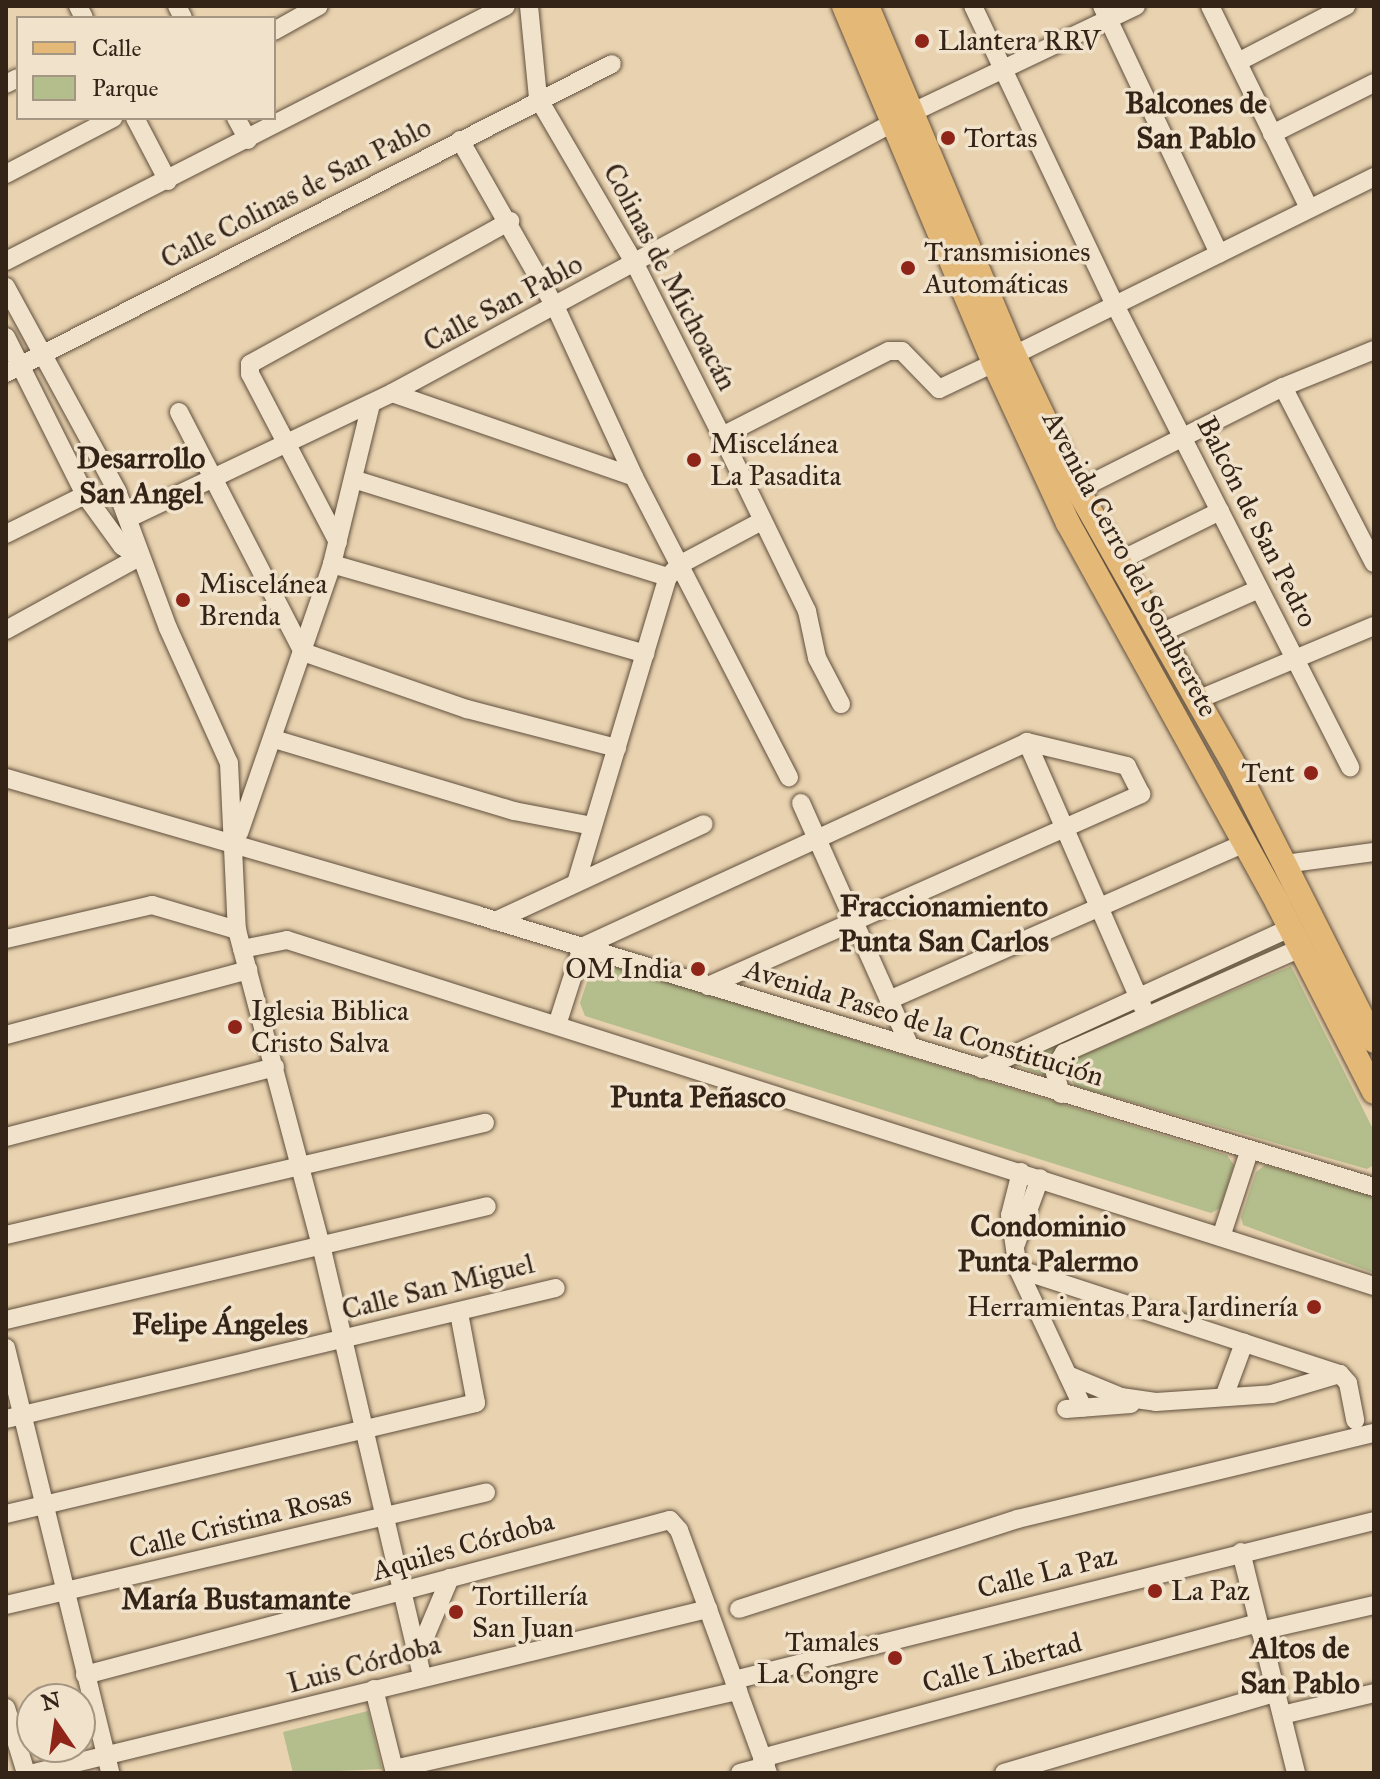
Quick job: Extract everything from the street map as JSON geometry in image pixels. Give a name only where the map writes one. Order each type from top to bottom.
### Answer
[{"type":"main road","name":"Avenida Cerro del Sombrerete","points":[[844,6],[902,118],[1004,359],[1068,523],[1245,843],[1374,1092]]},
{"type":"main road","name":"Avenida Cerro del Sombrerete","points":[[867,6],[902,118]]},
{"type":"main road","name":"Avenida Cerro del Sombrerete","points":[[1004,359],[1197,700],[1285,864],[1374,1041]]},
{"type":"street","points":[[276,30],[319,6]]},
{"type":"street","points":[[6,261],[506,6]]},
{"type":"street","points":[[529,6],[538,98]]},
{"type":"street","name":"Balcón de San Pedro","points":[[973,6],[1114,303],[1257,590],[1350,767]]},
{"type":"street","name":"Calle San Pablo","points":[[129,518],[371,404],[556,308],[635,264],[718,212],[902,118],[1005,71],[1105,12],[1136,6]]},
{"type":"street","points":[[1210,6],[1309,208]]},
{"type":"street","points":[[1238,62],[1346,6]]},
{"type":"street","points":[[1105,12],[1219,254]]},
{"type":"street","name":"Calle Colinas de San Pablo","points":[[13,369],[538,98],[612,64]]},
{"type":"street","points":[[1272,134],[1374,83]]},
{"type":"street","name":"Colinas de Michoacán","points":[[538,98],[635,264],[722,436],[760,522],[807,611],[817,658],[841,704]]},
{"type":"street","points":[[6,174],[109,120]]},
{"type":"street","points":[[136,120],[168,181]]},
{"type":"street","points":[[237,120],[248,140]]},
{"type":"street","points":[[460,140],[510,221],[556,308],[634,477],[673,571],[789,777]]},
{"type":"street","points":[[722,436],[889,351],[902,351],[939,389],[1374,177]]},
{"type":"street","points":[[338,542],[250,374],[250,364],[510,221]]},
{"type":"street","points":[[6,287],[129,518],[139,557],[229,763],[236,843],[237,930],[321,1245],[422,1677]]},
{"type":"street","points":[[6,337],[13,369],[85,495],[122,546],[139,557]]},
{"type":"street","points":[[1078,490],[1283,387],[1373,352]]},
{"type":"street","points":[[1283,387],[1374,563]]},
{"type":"street","points":[[392,393],[634,477]]},
{"type":"street","points":[[236,843],[332,564],[371,404]]},
{"type":"street","points":[[179,412],[303,652],[467,709],[617,748]]},
{"type":"street","points":[[353,479],[673,571]]},
{"type":"street","points":[[6,534],[85,495]]},
{"type":"street","points":[[1117,562],[1220,511]]},
{"type":"street","points":[[576,883],[673,571],[760,522]]},
{"type":"street","points":[[6,630],[139,557]]},
{"type":"street","points":[[332,564],[645,654]]},
{"type":"street","points":[[1158,634],[1257,590]]},
{"type":"street","points":[[1116,611],[1138,599]]},
{"type":"street","points":[[1197,700],[1293,657],[1374,626]]},
{"type":"street","points":[[274,739],[514,811],[593,826]]},
{"type":"street","points":[[1027,742],[1148,1017]]},
{"type":"street","points":[[557,1025],[582,947],[1027,742],[1127,766],[1141,794],[708,986]]},
{"type":"street","name":"Avenida Paseo de la Constitución","points":[[6,778],[236,843],[909,1045],[1249,1152],[1374,1187]]},
{"type":"street","points":[[801,803],[909,1045]]},
{"type":"street","points":[[495,921],[704,824]]},
{"type":"street","points":[[889,1000],[1245,843]]},
{"type":"street","points":[[1285,864],[1374,852]]},
{"type":"street","points":[[6,939],[152,905],[237,930]]},
{"type":"street","points":[[982,1069],[1138,996],[1296,938]]},
{"type":"street","points":[[1061,1094],[1054,1069],[1064,1053],[1148,1017],[1296,938]]},
{"type":"street","points":[[242,949],[287,940],[1374,1286]]},
{"type":"street","points":[[6,1035],[248,970]]},
{"type":"street","points":[[6,1137],[275,1067]]},
{"type":"street","points":[[6,1235],[485,1123]]},
{"type":"street","points":[[1221,1237],[1249,1152]]},
{"type":"street","points":[[1030,1175],[1016,1260],[1027,1298],[1068,1375],[1074,1409],[1272,1394],[1340,1374]]},
{"type":"street","points":[[6,1320],[487,1206]]},
{"type":"street","points":[[1016,1260],[1244,1343],[1340,1374],[1348,1383],[1355,1420]]},
{"type":"street","name":"Calle San Miguel","points":[[14,1417],[556,1288]]},
{"type":"street","points":[[6,1514],[476,1403],[459,1313]]},
{"type":"street","points":[[1224,1397],[1244,1343]]},
{"type":"street","points":[[6,1348],[14,1417],[43,1506],[110,1773]]},
{"type":"street","points":[[1068,1375],[1121,1397],[1156,1402]]},
{"type":"street","points":[[739,1609],[1018,1519],[1374,1433]]},
{"type":"street","name":"Calle Cristina Rosas","points":[[6,1605],[486,1492]]},
{"type":"street","name":"Aquiles Córdoba","points":[[85,1675],[670,1520],[679,1530],[708,1609]]},
{"type":"street","name":"Calle La Paz","points":[[394,1771],[736,1686],[1241,1552],[1374,1521]]},
{"type":"street","points":[[1241,1552],[1277,1692],[1290,1771]]},
{"type":"street","points":[[417,1656],[450,1578]]},
{"type":"street","name":"Calle Libertad","points":[[740,1773],[1259,1627],[1374,1605]]},
{"type":"street","points":[[708,1609],[765,1766]]},
{"type":"street","name":"Luis Córdoba","points":[[34,1773],[105,1753],[217,1731],[422,1677],[708,1609]]},
{"type":"street","points":[[374,1689],[394,1771]]},
{"type":"street","points":[[1004,1773],[1277,1692]]},
{"type":"street","points":[[1282,1715],[1374,1693]]},
{"type":"street","points":[[6,1708],[26,1773]]},
{"type":"green space","points":[[1286,939],[1289,946],[1155,1005],[1152,998]]},
{"type":"green space","points":[[605,963],[1227,1155],[1234,1165],[1220,1208],[1211,1213],[585,1016],[580,1003],[592,967]]},
{"type":"green space","points":[[1291,966],[1374,1131],[1374,1165],[1367,1169],[1075,1086],[1068,1075],[1070,1062],[1082,1055]]},
{"type":"green space","points":[[1131,1007],[1135,1015],[1056,1050],[1043,1062],[1044,1076],[1010,1063]]},
{"type":"green space","points":[[1265,1165],[1374,1197],[1374,1273],[1243,1225],[1241,1217],[1256,1172]]},
{"type":"green space","points":[[368,1711],[382,1769],[293,1773],[283,1732]]},
{"type":"place","name":"Llantera RRV","points":[[922,41]]},
{"type":"place","name":"Tortas","points":[[948,138]]},
{"type":"place","name":"Transmisiones Automáticas","points":[[908,268]]},
{"type":"place","name":"Miscelánea La Pasadita","points":[[694,460]]},
{"type":"place","name":"Miscelánea Brenda","points":[[183,600]]},
{"type":"place","name":"Tent","points":[[1311,773]]},
{"type":"place","name":"OM India","points":[[698,969]]},
{"type":"place","name":"Iglesia Biblica Cristo Salva","points":[[235,1027]]},
{"type":"place","name":"Herramientas Para Jardinería","points":[[1314,1307]]},
{"type":"place","name":"La Paz","points":[[1155,1591]]},
{"type":"place","name":"Tortillería San Juan","points":[[456,1612]]},
{"type":"place","name":"Tamales La Congre","points":[[895,1658]]},
{"type":"district","name":"Balcones de San Pablo","points":[[1196,120]]},
{"type":"district","name":"Desarrollo San Angel","points":[[141,475]]},
{"type":"district","name":"Fraccionamiento Punta San Carlos","points":[[944,923]]},
{"type":"district","name":"Punta Peñasco","points":[[698,1097]]},
{"type":"district","name":"Condominio Punta Palermo","points":[[1048,1243]]},
{"type":"district","name":"Felipe Ángeles","points":[[220,1324]]},
{"type":"district","name":"María Bustamante","points":[[236,1599]]},
{"type":"district","name":"Altos de San Pablo","points":[[1300,1665]]}]
